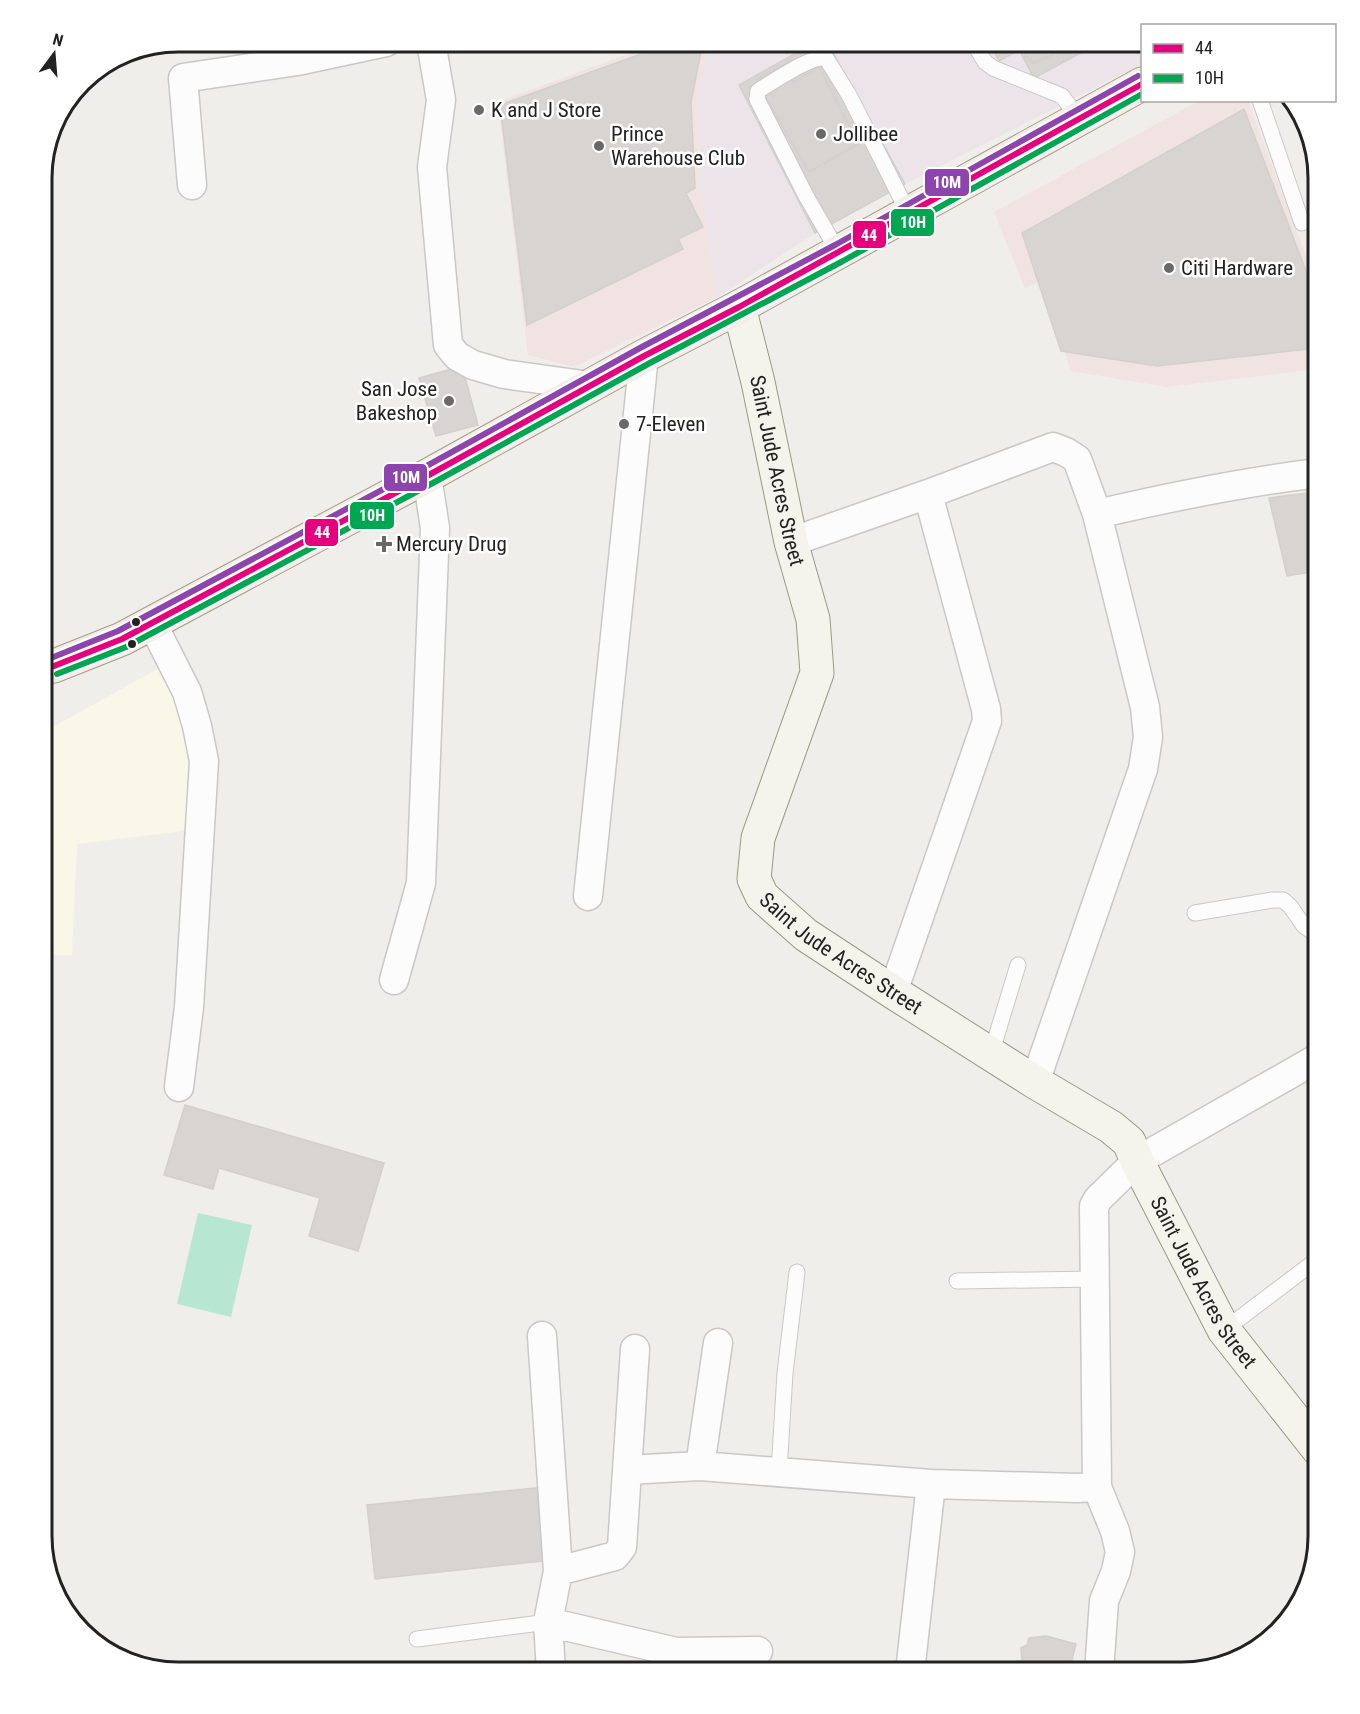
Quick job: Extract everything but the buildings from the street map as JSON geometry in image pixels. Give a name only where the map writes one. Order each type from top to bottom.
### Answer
[{"type":"main road","points":[[53,667],[122,639],[427,476],[1141,85]]},
{"type":"street","points":[[192,185],[183,78],[297,61],[338,52]]},
{"type":"street","points":[[433,52],[441,100],[432,167],[448,345],[457,356],[473,365],[504,374],[590,386]]},
{"type":"street","name":"Saint Jude Acres Street","points":[[739,307],[758,382],[791,542],[813,619],[817,674],[758,838],[754,879],[762,896],[806,935],[990,1054],[1111,1127],[1130,1142],[1137,1161],[1224,1330],[1308,1436]]},
{"type":"street","points":[[588,896],[644,356]]},
{"type":"street","points":[[791,542],[1053,447],[1077,459],[1096,514],[1145,707],[1148,737],[1143,768],[1035,1082]]},
{"type":"street","points":[[1096,514],[1151,501],[1308,474]]},
{"type":"street","points":[[394,980],[421,883],[435,528],[427,476]]},
{"type":"street","points":[[893,992],[987,721],[928,494]]},
{"type":"street","points":[[152,623],[187,692],[204,761],[189,1007],[179,1087]]},
{"type":"street","points":[[1100,1662],[1104,1601],[1116,1571],[1119,1552],[1115,1531],[1097,1487],[1094,1206],[1102,1195],[1137,1161],[1308,1064]]},
{"type":"street","points":[[542,1336],[558,1571],[548,1622],[550,1662]]},
{"type":"street","points":[[700,1466],[718,1343]]},
{"type":"street","points":[[558,1571],[611,1557],[619,1553],[622,1548],[634,1348]]},
{"type":"street","points":[[627,1470],[700,1466],[931,1484],[1097,1487]]},
{"type":"street","points":[[911,1662],[931,1484]]},
{"type":"street","points":[[548,1622],[676,1652],[758,1652]]},
{"type":"lane","points":[[979,53],[985,62],[993,68],[1062,96],[1079,119]]},
{"type":"lane","points":[[838,253],[806,196],[758,99],[758,90],[791,71],[820,57],[826,58],[849,95],[909,214]]},
{"type":"lane","points":[[1261,102],[1302,222]]},
{"type":"lane","points":[[1195,913],[1283,900],[1308,929]]},
{"type":"lane","points":[[990,1054],[1018,965]]},
{"type":"lane","points":[[1224,1330],[1308,1267]]},
{"type":"lane","points":[[779,1471],[785,1373],[797,1272]]},
{"type":"lane","points":[[957,1281],[1095,1279]]},
{"type":"lane","points":[[417,1639],[548,1622]]},
{"type":"shaded area","name":"Prince Warehouse Club","points":[[632,52],[709,53],[698,93],[700,184],[718,297],[574,367],[528,355],[498,102]]},
{"type":"shaded area","points":[[709,53],[797,53],[740,85],[815,233],[718,297],[700,184],[698,93]]},
{"type":"shaded area","points":[[833,53],[1141,53],[1141,65],[905,184]]},
{"type":"shaded area","name":"Citi Hardware","points":[[1197,102],[1248,102],[1308,261],[1308,370],[1167,387],[1071,371],[1041,281],[1025,289],[994,212]]},
{"type":"shaded area","points":[[163,666],[195,753],[192,830],[77,844],[72,955],[52,955],[53,727]]},
{"type":"green space","points":[[198,1213],[252,1225],[231,1317],[177,1304]]},
{"type":"transit line","name":"10M","points":[[53,657],[118,631],[423,468],[640,348],[835,245],[1138,76]]},
{"type":"transit line","name":"44","points":[[53,666],[122,639],[427,476],[1141,85]]},
{"type":"transit line","name":"10H","points":[[57,674],[126,647],[431,484],[648,364],[843,261],[1141,95]]},
{"type":"place","name":"K and J Store","points":[[479,110]]},
{"type":"place","name":"Jollibee","points":[[821,134]]},
{"type":"place","name":"Prince Warehouse Club","points":[[599,146]]},
{"type":"place","name":"Citi Hardware","points":[[1169,268]]},
{"type":"place","name":"San Jose Bakeshop","points":[[449,401]]},
{"type":"place","name":"7-Eleven","points":[[624,424]]},
{"type":"place","name":"Mercury Drug","points":[[384,544]]}]
